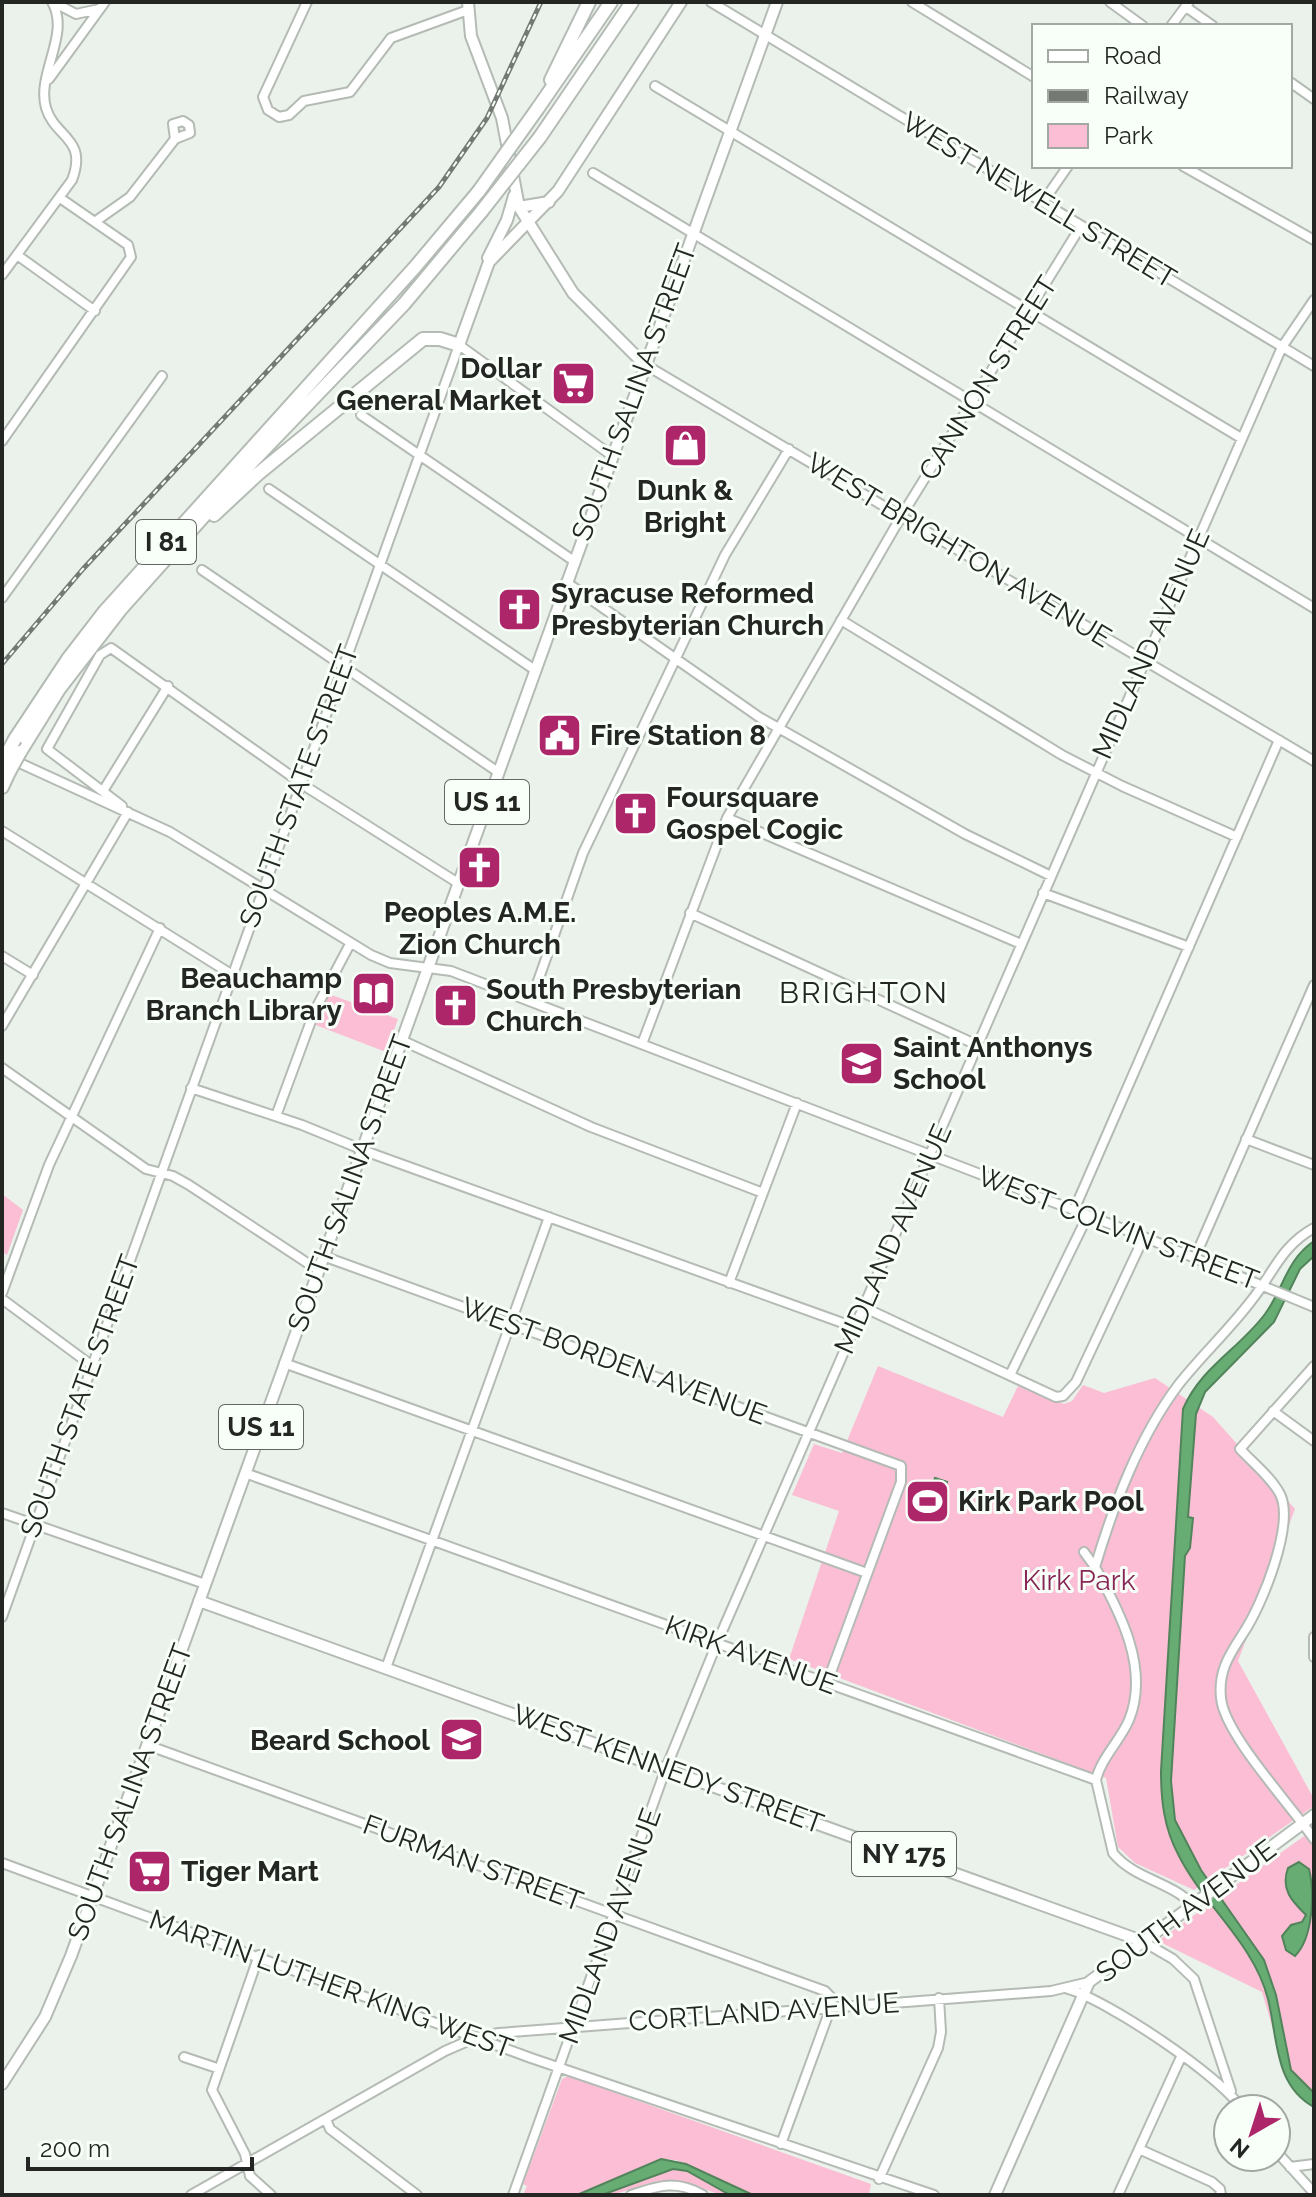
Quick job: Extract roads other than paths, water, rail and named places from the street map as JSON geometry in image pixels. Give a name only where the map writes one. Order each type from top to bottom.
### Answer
[{"type":"highway","points":[[538,108],[589,2]]},
{"type":"highway","name":"I 81","points":[[2,787],[15,739],[59,671],[105,611],[416,266],[479,191],[611,2]]},
{"type":"highway","name":"I 81","points":[[6,768],[20,752],[94,640],[253,461],[404,304],[481,212],[540,137],[632,2]]},
{"type":"highway","points":[[165,561],[259,473],[412,347],[433,338],[459,345]]},
{"type":"main road","name":"SOUTH STATE STREET","points":[[459,345],[484,272],[498,250],[549,202],[681,2]]},
{"type":"main road","name":"SOUTH SALINA STREET","points":[[2,2084],[45,2017],[92,1896],[777,2]]},
{"type":"main road","points":[[468,6],[473,40],[502,118],[519,207],[573,293],[644,364]]},
{"type":"main road","points":[[484,272],[492,245],[507,220],[515,190]]},
{"type":"main road","points":[[519,207],[549,202]]},
{"type":"main road","name":"WEST KENNEDY STREET","points":[[199,1601],[1142,1941]]},
{"type":"main road","name":"SOUTH AVENUE","points":[[995,2195],[1089,1982],[1314,1815]]},
{"type":"street","points":[[52,2],[76,14],[102,6]]},
{"type":"street","points":[[2,275],[60,198],[74,174],[76,153],[67,134],[47,111],[46,83],[57,15],[52,2]]},
{"type":"street","points":[[307,2],[263,97],[268,110],[279,117],[289,115],[304,101],[350,92],[391,38],[468,6]]},
{"type":"street","name":"WEST NEWELL STREET","points":[[711,2],[1314,366]]},
{"type":"street","points":[[912,2],[1032,76]]},
{"type":"street","points":[[1110,2],[1140,24]]},
{"type":"street","points":[[1173,24],[1188,4],[1211,24]]},
{"type":"street","points":[[46,83],[102,6]]},
{"type":"street","points":[[1292,83],[1314,99]]},
{"type":"street","points":[[655,86],[1241,438]]},
{"type":"street","points":[[96,221],[130,197],[175,139]]},
{"type":"street","points":[[1043,202],[1067,168]]},
{"type":"street","points":[[1187,168],[1314,240]]},
{"type":"street","points":[[593,173],[1314,608]]},
{"type":"street","points":[[2,441],[128,264],[131,253],[128,245],[60,198]]},
{"type":"street","name":"CANNON STREET","points":[[642,1044],[727,818],[902,515],[1081,226]]},
{"type":"street","points":[[17,255],[95,311]]},
{"type":"street","name":"MIDLAND AVENUE","points":[[513,2195],[666,1768],[717,1643],[1241,438],[1282,347],[1314,300]]},
{"type":"street","points":[[459,345],[611,455]]},
{"type":"street","name":"SOUTH STATE STREET","points":[[2,1617],[459,345]]},
{"type":"street","name":"WEST BRIGHTON AVENUE","points":[[644,364],[1314,761]]},
{"type":"street","points":[[2,598],[162,376]]},
{"type":"street","points":[[361,415],[574,561]]},
{"type":"street","points":[[531,1001],[583,853],[734,537],[789,449]]},
{"type":"street","points":[[269,489],[535,670]]},
{"type":"street","points":[[202,570],[498,772]]},
{"type":"street","points":[[566,582],[779,729],[965,834],[1051,876]]},
{"type":"street","points":[[841,620],[1095,773],[1237,837]]},
{"type":"street","points":[[128,812],[47,749],[100,655],[108,649],[119,651],[301,782],[458,883]]},
{"type":"street","points":[[103,791],[168,686]]},
{"type":"street","points":[[1074,1210],[1279,740]]},
{"type":"street","points":[[2,755],[128,812]]},
{"type":"street","points":[[77,791],[85,778]]},
{"type":"street","points":[[2,1026],[128,812]]},
{"type":"street","name":"WEST COLVIN STREET","points":[[128,812],[170,832],[350,944],[390,963],[451,971],[1088,1215],[1314,1307]]},
{"type":"street","points":[[727,818],[1021,944]]},
{"type":"street","points":[[2,831],[231,974]]},
{"type":"street","points":[[1043,893],[1189,947]]},
{"type":"street","points":[[690,913],[977,1045]]},
{"type":"street","points":[[2,1293],[32,1207],[160,928]]},
{"type":"street","points":[[276,1116],[315,1010],[350,944]]},
{"type":"street","points":[[2,956],[33,975]]},
{"type":"street","points":[[1195,1257],[1314,985]]},
{"type":"street","points":[[401,1040],[591,1127],[763,1193]]},
{"type":"street","points":[[2,1068],[146,1169],[189,1185],[318,1270]]},
{"type":"street","points":[[191,1088],[276,1116],[854,1327]]},
{"type":"street","points":[[729,1283],[797,1103]]},
{"type":"street","points":[[1246,1139],[1314,1165]]},
{"type":"street","points":[[1010,1375],[1088,1215]]},
{"type":"street","points":[[386,1668],[549,1217]]},
{"type":"street","points":[[1095,1567],[1122,1490],[1171,1396],[1263,1285],[1287,1246],[1314,1228]]},
{"type":"street","points":[[863,1307],[1056,1397],[1063,1396],[1076,1382],[1144,1237]]},
{"type":"street","name":"WEST BORDEN AVENUE","points":[[323,1256],[896,1463],[902,1469],[901,1482],[867,1573]]},
{"type":"street","points":[[2,1299],[91,1365]]},
{"type":"street","points":[[284,1363],[867,1573],[827,1683]]},
{"type":"street","points":[[1314,1366],[1240,1449],[1280,1495],[1285,1520],[1260,1602],[1224,1662],[1221,1699],[1233,1731],[1314,1839]]},
{"type":"street","points":[[1273,1411],[1314,1441]]},
{"type":"street","name":"KIRK AVENUE","points":[[245,1473],[1096,1780]]},
{"type":"street","points":[[2,1513],[205,1584]]},
{"type":"street","points":[[1084,1552],[1095,1567],[1129,1640],[1136,1684],[1128,1721],[1096,1780],[1113,1853],[1120,1862],[1197,1902]]},
{"type":"street","points":[[1314,1637],[1314,1657]]},
{"type":"street","name":"FURMAN STREET","points":[[147,1745],[817,1987],[832,1998],[831,2007]]},
{"type":"street","name":"MARTIN LUTHER KING WEST","points":[[2,1863],[259,1955],[559,2068],[879,2179],[934,2195]]},
{"type":"street","name":"WEST KENNEDY STREET","points":[[1142,1941],[1173,1959],[1194,1979],[1232,2093]]},
{"type":"street","points":[[259,1955],[217,2068],[214,2097],[254,2182],[271,2195]]},
{"type":"street","name":"CORTLAND AVENUE","points":[[191,2195],[477,2037],[574,2026],[1068,1989],[1089,1982]]},
{"type":"street","points":[[1068,1989],[1084,1994],[1231,2093]]},
{"type":"street","points":[[879,2179],[938,2048],[941,2032],[939,1998]]},
{"type":"street","points":[[781,2144],[831,2007]]},
{"type":"street","points":[[184,2057],[217,2068]]},
{"type":"street","points":[[1118,2195],[1181,2057]]},
{"type":"street","points":[[326,2119],[330,2129],[417,2195]]},
{"type":"street","points":[[1139,2149],[1212,2182],[1220,2189],[1221,2195]]},
{"type":"street","points":[[1292,2167],[1314,2164]]},
{"type":"street","points":[[1292,2169],[1314,2193]]},
{"type":"street","points":[[631,2195],[658,2185],[674,2184],[703,2195]]},
{"type":"railway","points":[[2,664],[83,569],[439,187],[487,118],[541,2]]},
{"type":"place","name":"Dollar General Market","points":[[573,384]]},
{"type":"place","name":"Dunk & Bright","points":[[685,446]]},
{"type":"place","name":"Syracuse Reformed Presbyterian Church","points":[[520,609]]},
{"type":"place","name":"Fire Station 8","points":[[559,735]]},
{"type":"place","name":"Foursquare Gospel Cogic","points":[[635,813]]},
{"type":"place","name":"Peoples A.M.E. Zion Church","points":[[480,867]]},
{"type":"place","name":"Beauchamp Branch Library","points":[[373,994]]},
{"type":"place","name":"South Presbyterian Church","points":[[455,1005]]},
{"type":"place","name":"Saint Anthonys School","points":[[862,1063]]},
{"type":"place","name":"Kirk Park Pool","points":[[927,1501]]},
{"type":"place","name":"Beard School","points":[[461,1740]]},
{"type":"place","name":"Tiger Mart","points":[[150,1871]]},
{"type":"district","name":"BRIGHTON","points":[[864,992]]},
{"type":"park label","name":"Kirk Park","points":[[1079,1580]]}]
